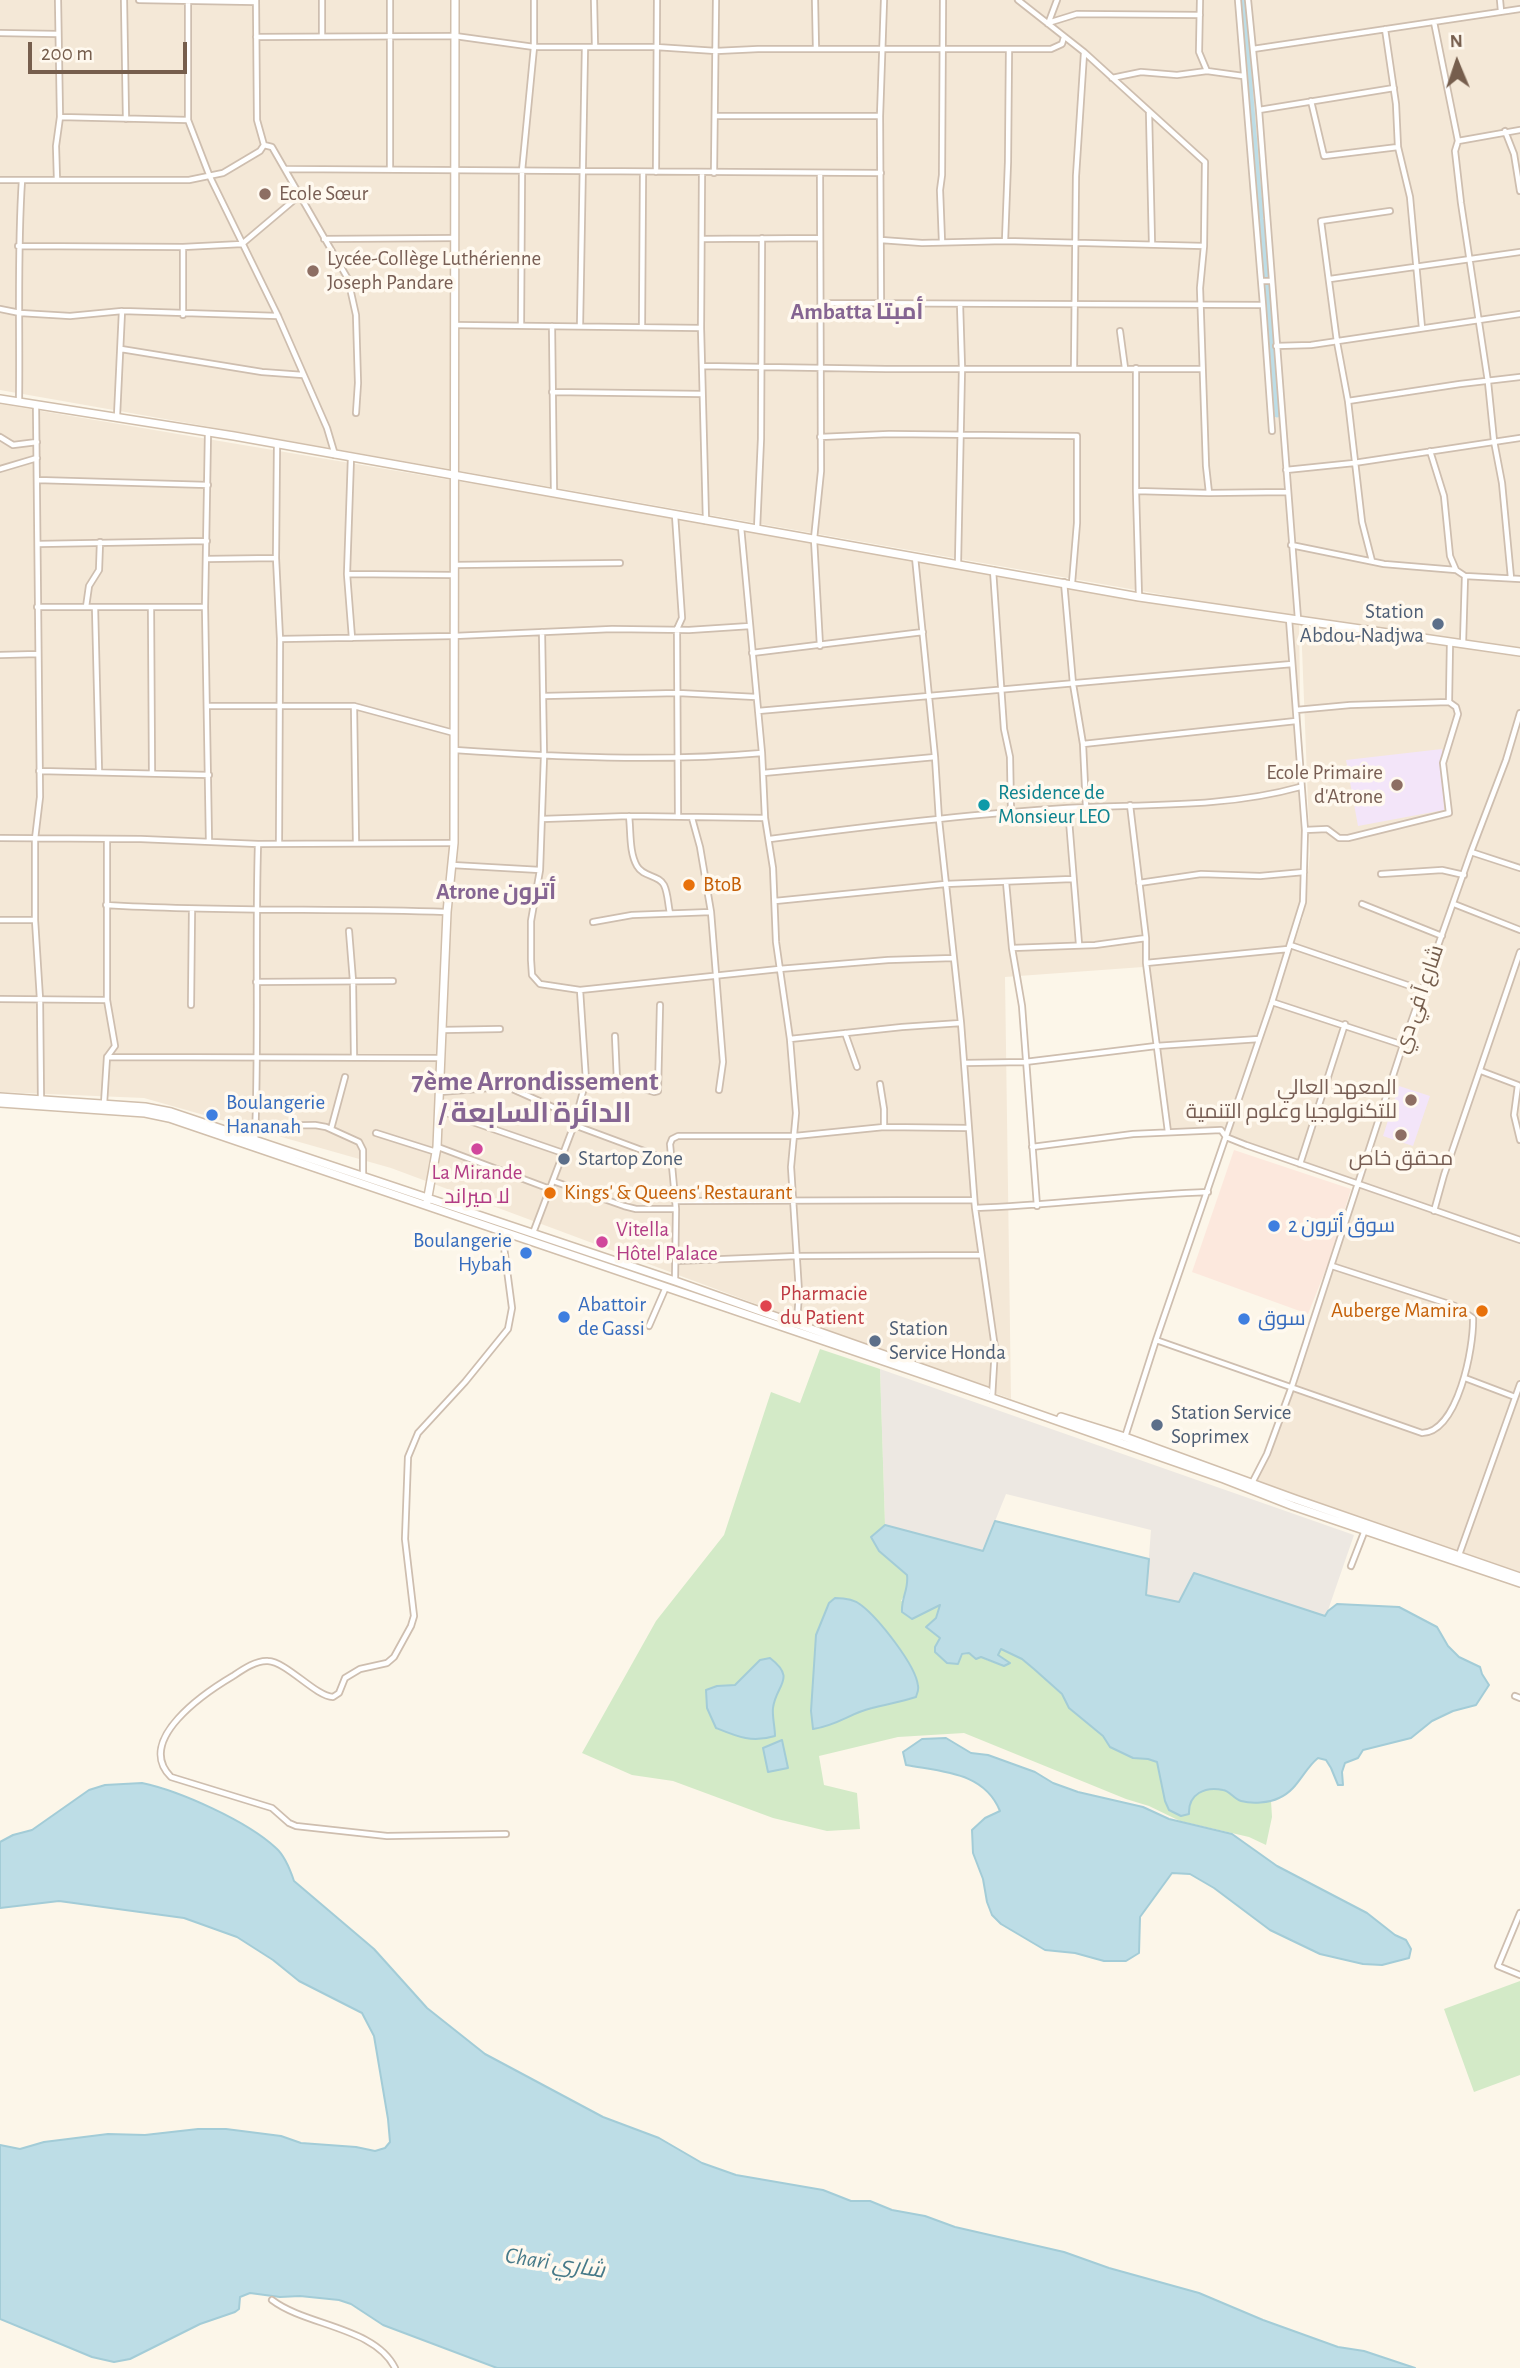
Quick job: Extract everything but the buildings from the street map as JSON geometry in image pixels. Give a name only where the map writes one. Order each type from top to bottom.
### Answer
[{"type":"main road","points":[[427,1202],[437,1149],[447,912],[454,843],[453,575],[457,170],[455,0]]},
{"type":"main road","points":[[0,399],[117,416],[1139,597],[1520,652]]},
{"type":"main road","points":[[0,1097],[159,1109],[363,1176],[502,1232],[993,1396],[1125,1437],[1365,1530],[1520,1583]]},
{"type":"main road","points":[[0,1104],[158,1115],[427,1202],[533,1233],[675,1281],[1251,1487],[1520,1577]]},
{"type":"street","points":[[57,180],[56,146],[60,117],[58,0]]},
{"type":"street","points":[[124,0],[126,119]]},
{"type":"street","points":[[0,180],[147,181],[210,177],[223,173],[260,151],[264,145],[257,120],[256,1],[139,0]]},
{"type":"street","points":[[322,0],[322,36]]},
{"type":"street","points":[[390,0],[390,169]]},
{"type":"street","points":[[521,326],[522,171],[534,47],[534,0]]},
{"type":"street","points":[[594,0],[595,47]]},
{"type":"street","points":[[656,172],[657,0]]},
{"type":"street","points":[[715,173],[716,0]]},
{"type":"street","points":[[814,0],[816,49]]},
{"type":"street","points":[[881,304],[880,116],[884,0]]},
{"type":"street","points":[[942,242],[943,0]]},
{"type":"street","points":[[1018,0],[1084,52],[1205,162],[1204,246],[1200,288],[1203,306],[1202,369],[1209,493]]},
{"type":"street","points":[[1048,23],[1057,0]]},
{"type":"street","points":[[1200,0],[1199,52],[1208,71]]},
{"type":"street","points":[[1238,0],[1272,431]]},
{"type":"street","points":[[1248,0],[1259,110],[1298,619]]},
{"type":"street","points":[[1500,0],[1501,11]]},
{"type":"street","points":[[188,2],[188,120],[210,177],[278,316],[327,428],[335,455]]},
{"type":"street","points":[[1253,49],[1520,9]]},
{"type":"street","points":[[1048,23],[1077,14],[1200,15]]},
{"type":"street","points":[[1434,22],[1458,141],[1455,151],[1468,260],[1502,483],[1511,578]]},
{"type":"street","points":[[1385,29],[1394,88],[1398,147],[1410,197],[1422,328]]},
{"type":"street","points":[[0,33],[57,34]]},
{"type":"street","points":[[256,37],[455,36],[534,47],[656,47],[716,51],[1051,49],[1062,44],[1064,37]]},
{"type":"street","points":[[580,326],[585,47]]},
{"type":"street","points":[[1005,241],[1009,162],[1009,49]]},
{"type":"street","points":[[1074,368],[1076,176],[1084,52]]},
{"type":"street","points":[[1111,78],[1141,72],[1177,75],[1208,71],[1244,76]]},
{"type":"street","points":[[1259,110],[1394,88]]},
{"type":"street","points":[[1311,101],[1324,156],[1398,147]]},
{"type":"street","points":[[1149,112],[1152,244]]},
{"type":"street","points":[[716,116],[880,116]]},
{"type":"street","points":[[60,117],[188,120]]},
{"type":"street","points":[[1458,141],[1520,130]]},
{"type":"street","points":[[1505,131],[1514,154],[1520,191]]},
{"type":"street","points":[[264,145],[272,147],[286,169],[323,239],[348,279],[353,298],[358,383],[356,413]]},
{"type":"street","points":[[286,169],[881,173]]},
{"type":"street","points":[[642,327],[643,173]]},
{"type":"street","points":[[702,173],[701,328],[706,521]]},
{"type":"street","points":[[820,174],[821,471],[814,539],[820,646]]},
{"type":"street","points":[[19,403],[18,246],[22,180]]},
{"type":"street","points":[[18,246],[183,247],[242,244],[300,195]]},
{"type":"street","points":[[1372,561],[1362,522],[1348,401],[1337,342],[1321,220],[1390,211]]},
{"type":"street","points":[[323,239],[455,238]]},
{"type":"street","points":[[757,529],[762,366],[762,238]]},
{"type":"street","points":[[702,239],[820,238]]},
{"type":"street","points":[[881,240],[922,243],[1005,241],[1204,246]]},
{"type":"street","points":[[183,247],[183,315]]},
{"type":"street","points":[[1330,279],[1520,252]]},
{"type":"street","points":[[1261,281],[1272,281]]},
{"type":"street","points":[[821,303],[1262,305]]},
{"type":"street","points":[[958,563],[962,368],[960,304]]},
{"type":"street","points":[[0,309],[71,316],[122,311],[278,316]]},
{"type":"street","points":[[117,416],[122,311]]},
{"type":"street","points":[[1276,346],[1337,342],[1520,314]]},
{"type":"street","points":[[455,325],[701,328]]},
{"type":"street","points":[[552,326],[554,492]]},
{"type":"street","points":[[1120,331],[1125,368]]},
{"type":"street","points":[[121,349],[243,369],[303,375]]},
{"type":"street","points":[[702,366],[1202,369]]},
{"type":"street","points":[[1136,368],[1139,597]]},
{"type":"street","points":[[1348,401],[1520,377]]},
{"type":"street","points":[[552,393],[702,394]]},
{"type":"street","points":[[36,406],[40,806],[35,839],[35,920],[40,999],[41,1100]]},
{"type":"street","points":[[208,432],[205,607],[209,842]]},
{"type":"street","points":[[820,437],[889,434],[1077,436],[1077,523],[1068,583],[1073,684],[1083,744],[1086,807]]},
{"type":"street","points":[[0,437],[13,445],[37,442]]},
{"type":"street","points":[[1286,470],[1354,463],[1520,438]]},
{"type":"street","points":[[277,445],[279,843]]},
{"type":"street","points":[[1430,451],[1444,496],[1450,556],[1456,570]]},
{"type":"street","points":[[351,457],[347,574],[352,638]]},
{"type":"street","points":[[0,469],[37,458]]},
{"type":"street","points":[[37,480],[208,485]]},
{"type":"street","points":[[1136,491],[1287,492]]},
{"type":"street","points":[[675,515],[681,618],[677,629],[678,816]]},
{"type":"street","points":[[741,527],[762,752],[765,818],[770,839],[776,942],[790,1039],[796,1113],[791,1167],[799,1292],[797,1324]]},
{"type":"street","points":[[38,544],[207,541]]},
{"type":"street","points":[[86,607],[89,586],[99,570],[100,542]]},
{"type":"street","points":[[1291,545],[1372,561],[1456,570],[1465,576],[1520,579]]},
{"type":"street","points":[[915,557],[945,884],[961,1023],[974,1200],[995,1348],[993,1396]]},
{"type":"street","points":[[206,559],[276,558]]},
{"type":"street","points":[[454,565],[620,563]]},
{"type":"street","points":[[993,570],[1004,729],[1010,757],[1012,812]]},
{"type":"street","points":[[347,574],[453,575]]},
{"type":"street","points":[[1462,644],[1465,576]]},
{"type":"street","points":[[37,607],[205,607]]},
{"type":"street","points":[[95,607],[99,771]]},
{"type":"street","points":[[151,608],[152,773]]},
{"type":"street","points":[[1125,1437],[1272,1002],[1303,902],[1305,830],[1289,618]]},
{"type":"street","points":[[280,639],[750,626]]},
{"type":"street","points":[[542,632],[542,819],[540,870],[531,921],[532,975],[540,984],[580,990],[779,969],[888,960],[954,958]]},
{"type":"street","points":[[752,653],[923,632]]},
{"type":"street","points":[[1449,702],[1450,642]]},
{"type":"street","points":[[0,655],[38,654]]},
{"type":"street","points":[[758,711],[1292,664]]},
{"type":"street","points":[[543,696],[678,693],[756,697]]},
{"type":"street","points":[[1296,710],[1350,705],[1449,702],[1456,707],[1458,714],[1443,763],[1449,813],[1349,838],[1339,838],[1327,829],[1305,830]]},
{"type":"street","points":[[208,706],[354,706],[454,733]]},
{"type":"street","points":[[354,706],[356,844]]},
{"type":"street","name":"شارع آ في دي","points":[[1251,1487],[1267,1454],[1292,1386],[1403,1045],[1506,760],[1520,713]]},
{"type":"street","points":[[1083,744],[1296,721]]},
{"type":"street","points":[[454,750],[544,756],[716,757],[762,752]]},
{"type":"street","points":[[763,773],[935,757]]},
{"type":"street","points":[[39,771],[209,775]]},
{"type":"street","points":[[770,839],[892,823],[1012,812],[1215,801],[1300,787]]},
{"type":"street","points":[[1129,805],[1168,1132]]},
{"type":"street","points":[[1068,808],[1079,944]]},
{"type":"street","points":[[542,819],[629,816],[765,818]]},
{"type":"street","points":[[629,816],[636,866],[641,872],[664,884],[670,913]]},
{"type":"street","points":[[692,818],[711,912],[723,1062],[719,1090]]},
{"type":"street","points":[[0,838],[258,844],[454,843]]},
{"type":"street","points":[[104,1104],[107,1057],[115,1046],[107,1000],[107,839]]},
{"type":"street","points":[[255,1140],[258,1058],[258,844]]},
{"type":"street","points":[[1471,852],[1520,868]]},
{"type":"street","points":[[452,865],[540,870]]},
{"type":"street","points":[[1381,874],[1442,870],[1464,875]]},
{"type":"street","points":[[1139,883],[1201,874],[1260,876],[1304,872]]},
{"type":"street","points":[[775,901],[945,884],[1072,879]]},
{"type":"street","points":[[1006,882],[1012,948],[1022,1006],[1037,1206]]},
{"type":"street","points":[[1362,904],[1441,936]]},
{"type":"street","points":[[1454,904],[1520,930]]},
{"type":"street","points":[[106,905],[192,910],[350,909],[447,912]]},
{"type":"street","points":[[191,1005],[192,910]]},
{"type":"street","points":[[593,922],[632,915],[711,912]]},
{"type":"street","points":[[0,920],[35,920]]},
{"type":"street","points":[[349,931],[354,1057]]},
{"type":"street","points":[[1012,948],[1095,945],[1146,938]]},
{"type":"street","points":[[1146,963],[1239,956],[1289,947],[1422,990]]},
{"type":"street","points":[[1434,1211],[1444,1174],[1520,952]]},
{"type":"street","points":[[256,982],[393,981]]},
{"type":"street","points":[[533,1233],[573,1125],[586,1080],[580,990]]},
{"type":"street","points":[[0,999],[107,1000]]},
{"type":"street","points":[[1272,1002],[1403,1045]]},
{"type":"street","points":[[440,1092],[586,1080],[617,1081],[658,1091],[660,1005]]},
{"type":"street","points":[[790,1039],[961,1023]]},
{"type":"street","points":[[1300,1164],[1345,1024]]},
{"type":"street","points":[[442,1030],[500,1030]]},
{"type":"street","points":[[845,1033],[857,1067]]},
{"type":"street","points":[[615,1036],[617,1081]]},
{"type":"street","points":[[964,1063],[1025,1062],[1156,1046],[1259,1039]]},
{"type":"street","points":[[107,1057],[441,1058]]},
{"type":"street","points":[[1481,1071],[1518,1085],[1514,1115],[1520,1140]]},
{"type":"street","points":[[331,1129],[345,1077]]},
{"type":"street","points":[[880,1084],[884,1127]]},
{"type":"street","points":[[507,1086],[575,1117]]},
{"type":"street","points":[[438,1110],[563,1153]]},
{"type":"street","points":[[256,1126],[306,1124],[331,1129],[359,1142],[363,1150],[363,1176]]},
{"type":"street","points":[[573,1125],[671,1161]]},
{"type":"street","points":[[675,1281],[676,1201],[671,1161],[672,1139],[678,1136],[795,1136],[884,1127],[968,1128]]},
{"type":"street","points":[[1032,1147],[1133,1134],[1221,1130],[1226,1137],[1520,1240]]},
{"type":"street","points":[[376,1133],[437,1149],[550,1189]]},
{"type":"street","points":[[553,1181],[636,1209],[676,1209]]},
{"type":"street","points":[[975,1208],[1037,1206],[1208,1192]]},
{"type":"street","points":[[676,1201],[974,1200]]},
{"type":"street","points":[[502,1232],[512,1308],[508,1329],[465,1382],[418,1433],[408,1457],[405,1539],[414,1616],[406,1638],[394,1657],[387,1663],[360,1669],[345,1678],[339,1693],[333,1697],[325,1696],[274,1662],[262,1661],[233,1676],[194,1702],[170,1728],[164,1738],[162,1751],[163,1766],[171,1777],[272,1808],[289,1824],[387,1836],[506,1834]]},
{"type":"street","points":[[676,1261],[797,1256],[981,1255]]},
{"type":"street","points":[[1156,1340],[1422,1433],[1436,1430],[1445,1421],[1465,1378],[1474,1332],[1473,1318],[1455,1306],[1332,1266]]},
{"type":"street","points":[[649,1326],[666,1287]]},
{"type":"street","points":[[1465,1378],[1516,1397]]},
{"type":"street","points":[[1459,1556],[1520,1384]]},
{"type":"street","points":[[1351,1566],[1365,1530]]},
{"type":"street","points":[[1520,1913],[1498,1966],[1520,1975]]},
{"type":"street","points":[[272,2300],[286,2311],[325,2323],[367,2341],[389,2357],[395,2368]]},
{"type":"shaded area","points":[[0,0],[1250,0],[1252,7],[1252,0],[1520,0],[1520,650],[1300,618],[1267,179],[1295,618],[0,390]]},
{"type":"shaded area","points":[[0,404],[1299,623],[1301,761],[1307,857],[1303,902],[1229,1128],[1167,1135],[1143,967],[1005,977],[1011,1399],[391,1168],[144,1098],[0,1092]]},
{"type":"shaded area","points":[[1301,623],[1520,657],[1520,1581],[1253,1483],[1289,1386],[1357,1183],[1228,1139],[1303,917],[1310,854]]},
{"type":"shaded area","name":"Ecole Primaire d'Atrone","points":[[1442,749],[1444,810],[1358,826],[1346,760]]},
{"type":"shaded area","points":[[1399,1086],[1430,1096],[1413,1146],[1383,1136]]},
{"type":"shaded area","name":"سوق أترون 2","points":[[1234,1150],[1351,1189],[1328,1264],[1308,1314],[1192,1272]]},
{"type":"shaded area","points":[[880,1369],[1354,1535],[1326,1616],[1194,1574],[1179,1602],[1146,1595],[1151,1530],[1006,1494],[983,1551],[885,1525]]},
{"type":"green space","points":[[820,1349],[880,1369],[885,1525],[872,1537],[879,1551],[907,1574],[909,1587],[901,1601],[941,1604],[936,1618],[935,1633],[940,1638],[936,1653],[947,1663],[957,1657],[971,1654],[994,1663],[1009,1664],[998,1655],[1001,1649],[1022,1659],[1062,1695],[1069,1708],[1103,1736],[1110,1747],[1133,1758],[1157,1762],[1169,1810],[1188,1803],[1195,1794],[1208,1789],[1226,1790],[1254,1803],[1271,1801],[1272,1817],[1266,1845],[1249,1837],[1180,1821],[1149,1806],[964,1733],[898,1737],[819,1756],[824,1785],[857,1793],[860,1829],[827,1831],[773,1818],[673,1781],[632,1775],[582,1753],[656,1621],[724,1535],[771,1392],[800,1403]]},
{"type":"green space","points":[[1520,1981],[1520,2075],[1474,2092],[1444,2009]]},
{"type":"water","points":[[995,1521],[1149,1559],[1146,1595],[1179,1602],[1194,1573],[1325,1616],[1337,1604],[1399,1607],[1437,1627],[1448,1646],[1459,1657],[1480,1667],[1489,1685],[1476,1705],[1453,1711],[1432,1721],[1411,1738],[1363,1750],[1358,1758],[1345,1763],[1342,1772],[1343,1785],[1338,1785],[1326,1760],[1318,1758],[1296,1785],[1279,1798],[1265,1802],[1245,1802],[1225,1791],[1210,1789],[1199,1793],[1191,1801],[1189,1814],[1181,1816],[1169,1810],[1165,1801],[1157,1762],[1133,1758],[1110,1747],[1103,1736],[1069,1708],[1062,1694],[1022,1659],[1001,1649],[998,1655],[1010,1663],[1004,1666],[981,1657],[976,1659],[969,1653],[962,1654],[958,1664],[947,1663],[935,1652],[940,1638],[926,1627],[936,1618],[940,1605],[912,1619],[902,1612],[907,1575],[879,1551],[871,1537],[885,1525],[983,1551]]},
{"type":"water","points":[[835,1598],[855,1601],[877,1620],[911,1666],[918,1690],[916,1697],[864,1710],[830,1725],[813,1729],[811,1711],[816,1635],[829,1603]]},
{"type":"water","points":[[770,1658],[778,1665],[784,1677],[773,1708],[775,1736],[745,1738],[716,1728],[707,1708],[706,1690],[735,1685],[760,1660]]},
{"type":"water","points":[[946,1738],[971,1753],[988,1755],[1035,1772],[1053,1783],[1078,1792],[1143,1807],[1169,1819],[1232,1834],[1277,1866],[1367,1913],[1395,1935],[1406,1940],[1411,1949],[1409,1958],[1382,1965],[1363,1964],[1320,1954],[1270,1930],[1214,1888],[1190,1874],[1172,1873],[1140,1917],[1139,1953],[1126,1961],[1104,1961],[1075,1953],[1045,1950],[1001,1924],[992,1915],[987,1902],[983,1879],[973,1853],[972,1830],[985,1818],[1000,1811],[993,1798],[984,1788],[961,1776],[906,1765],[903,1752],[922,1739]]},
{"type":"water","points":[[782,1740],[788,1768],[768,1772],[763,1748]]},
{"type":"water","name":"Chari شاري","points":[[142,1783],[212,1808],[248,1828],[276,1848],[289,1867],[294,1881],[374,1949],[427,2008],[485,2054],[603,2117],[659,2138],[702,2163],[736,2175],[823,2190],[851,2201],[870,2201],[892,2210],[925,2216],[955,2227],[1064,2252],[1109,2268],[1199,2293],[1338,2347],[1364,2351],[1415,2368],[497,2368],[383,2325],[351,2304],[339,2300],[250,2293],[240,2297],[239,2309],[235,2312],[200,2324],[130,2359],[114,2362],[92,2357],[0,2319],[0,2145],[20,2149],[44,2142],[108,2134],[145,2135],[198,2129],[226,2129],[281,2136],[301,2143],[375,2151],[385,2148],[390,2142],[374,2036],[362,2013],[299,1981],[237,1937],[184,1918],[59,1901],[0,1908],[0,1842],[32,1830],[89,1790],[105,1785]]},
{"type":"waterway","points":[[1243,0],[1261,217]]},
{"type":"waterway","points":[[1262,221],[1266,278]]},
{"type":"waterway","points":[[1267,285],[1277,415]]},
{"type":"place","name":"Ecole Sœur","points":[[265,194]]},
{"type":"place","name":"Lycée-Collège Luthérienne Joseph Pandare","points":[[313,271]]},
{"type":"place","name":"Station Abdou-Nadjwa","points":[[1438,624]]},
{"type":"place","name":"Ecole Primaire d'Atrone","points":[[1397,785]]},
{"type":"place","name":"Residence de Monsieur LEO","points":[[984,805]]},
{"type":"place","name":"BtoB","points":[[689,885]]},
{"type":"place","name":"المعهد العالي للتكنولوجيا وعلوم التنمية","points":[[1411,1100]]},
{"type":"place","name":"Boulangerie Hananah","points":[[212,1115]]},
{"type":"place","name":"محقق خاص","points":[[1401,1135]]},
{"type":"place","name":"La Mirande لا ميراند","points":[[477,1149]]},
{"type":"place","name":"Startop Zone","points":[[564,1159]]},
{"type":"place","name":"Kings' & Queens' Restaurant","points":[[550,1193]]},
{"type":"place","name":"سوق أترون 2","points":[[1274,1226]]},
{"type":"place","name":"Vitella Hôtel Palace","points":[[602,1242]]},
{"type":"place","name":"Boulangerie Hybah","points":[[526,1253]]},
{"type":"place","name":"Pharmacie du Patient","points":[[766,1306]]},
{"type":"place","name":"Auberge Mamira","points":[[1482,1311]]},
{"type":"place","name":"Abattoir de Gassi","points":[[564,1317]]},
{"type":"place","name":"سوق","points":[[1244,1319]]},
{"type":"place","name":"Station Service Honda","points":[[875,1341]]},
{"type":"place","name":"Station Service Soprimex","points":[[1157,1425]]},
{"type":"district","name":"Ambatta أمبتا","points":[[857,312]]},
{"type":"district","name":"Atrone أترون","points":[[496,892]]},
{"type":"district","name":"7ème Arrondissement / الدائرة السابعة","points":[[535,1098]]}]
